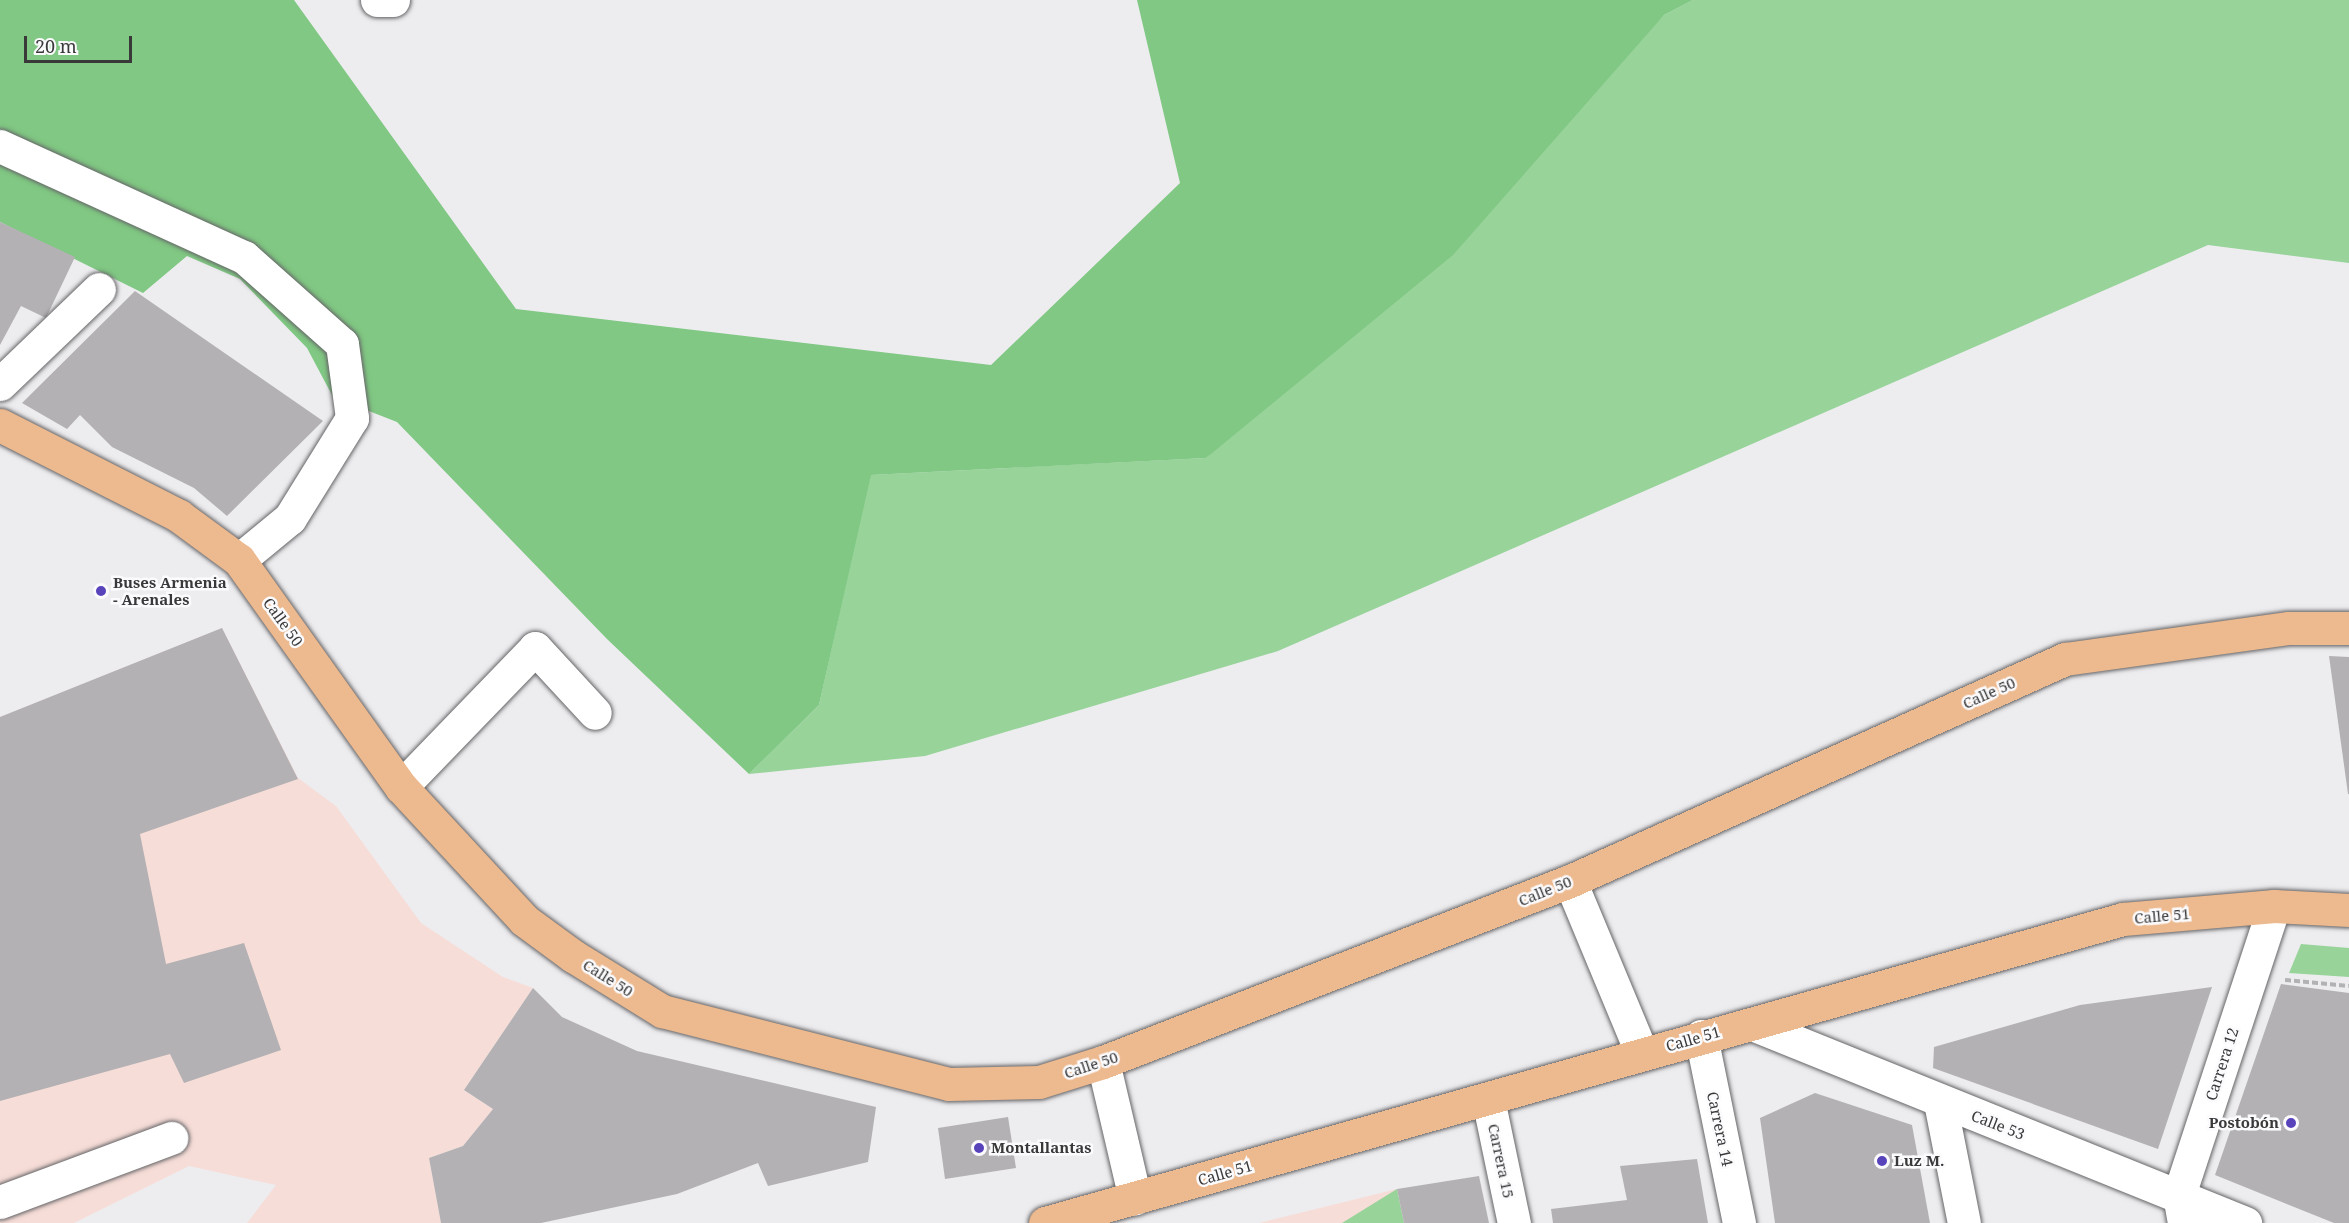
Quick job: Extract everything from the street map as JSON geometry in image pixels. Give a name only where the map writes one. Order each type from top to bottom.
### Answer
[{"type":"main road","name":"Calle 50","points":[[0,424],[179,516],[239,560],[401,787],[524,920],[662,1011],[949,1084],[1039,1082],[1103,1062],[1570,881],[2065,659],[2289,628],[2349,628]]},
{"type":"main road","name":"Calle 51","points":[[1045,1223],[1488,1099],[1701,1036],[1752,1024],[2123,920],[2274,906],[2349,910]]},
{"type":"street","points":[[377,0],[393,0]]},
{"type":"street","points":[[0,146],[244,257],[342,344],[352,418],[290,518],[239,560]]},
{"type":"street","points":[[0,384],[99,289]]},
{"type":"street","points":[[401,787],[535,648],[595,713]]},
{"type":"street","points":[[1570,881],[1642,1054]]},
{"type":"street","name":"Carrera 12","points":[[2182,1209],[2274,906]]},
{"type":"street","name":"Calle 53","points":[[1752,1024],[1940,1102],[2182,1209],[2245,1223]]},
{"type":"street","name":"Carrera 14","points":[[1701,1036],[1739,1223]]},
{"type":"street","points":[[1103,1062],[1135,1198]]},
{"type":"street","name":"Carrera 15","points":[[1488,1099],[1514,1223]]},
{"type":"street","points":[[1940,1102],[1964,1223]]},
{"type":"street","points":[[0,1202],[171,1138]]},
{"type":"path","points":[[2252,973],[2349,986]]},
{"type":"shaded area","points":[[222,628],[298,778],[336,806],[421,923],[503,977],[533,988],[464,1090],[493,1109],[463,1146],[429,1158],[441,1223],[247,1223],[276,1185],[189,1166],[74,1223],[0,1223],[0,717]]},
{"type":"shaded area","points":[[1397,1189],[1404,1223],[1259,1223]]},
{"type":"green space","points":[[0,0],[294,0],[516,309],[991,365],[1180,183],[1137,0],[1693,0],[1664,15],[1453,255],[1206,458],[871,475],[819,705],[749,774],[607,639],[397,422],[333,397],[307,348],[240,279],[187,256],[143,293],[0,222]]},
{"type":"green space","points":[[1693,0],[2349,0],[2349,263],[2208,245],[1278,651],[925,756],[749,774],[819,705],[870,475],[1206,458],[1664,15]]},
{"type":"green space","points":[[2301,944],[2349,948],[2349,977],[2289,973]]},
{"type":"green space","points":[[1397,1189],[1404,1223],[1342,1223]]},
{"type":"building","points":[[0,222],[75,257],[46,318],[21,306],[0,345]]},
{"type":"building","points":[[135,291],[323,421],[227,516],[194,488],[112,447],[80,415],[67,429],[22,403]]},
{"type":"building","points":[[222,628],[298,779],[140,834],[166,964],[244,943],[281,1050],[184,1083],[170,1054],[0,1101],[0,717]]},
{"type":"building","points":[[2329,656],[2349,657],[2349,794],[2348,794]]},
{"type":"building","name":"Postobón","points":[[2281,984],[2349,993],[2349,1223],[2334,1223],[2215,1175]]},
{"type":"building","points":[[2212,987],[2158,1149],[1933,1068],[1934,1047],[2080,1005]]},
{"type":"building","points":[[533,988],[562,1017],[637,1051],[876,1107],[868,1162],[768,1186],[758,1163],[677,1194],[541,1223],[441,1223],[429,1158],[463,1146],[493,1109],[464,1090]]},
{"type":"building","points":[[1815,1093],[1912,1125],[1930,1223],[1775,1223],[1760,1118]]},
{"type":"building","points":[[1008,1117],[1016,1168],[945,1179],[938,1128]]},
{"type":"building","points":[[1697,1159],[1708,1223],[1553,1223],[1551,1209],[1627,1200],[1620,1166]]},
{"type":"building","points":[[1479,1176],[1489,1223],[1404,1223],[1397,1189]]},
{"type":"place","name":"Buses Armenia - Arenales","points":[[101,591]]},
{"type":"place","name":"Postobón","points":[[2291,1123]]},
{"type":"place","name":"Montallantas","points":[[979,1148]]},
{"type":"place","name":"Luz M.","points":[[1882,1161]]}]
